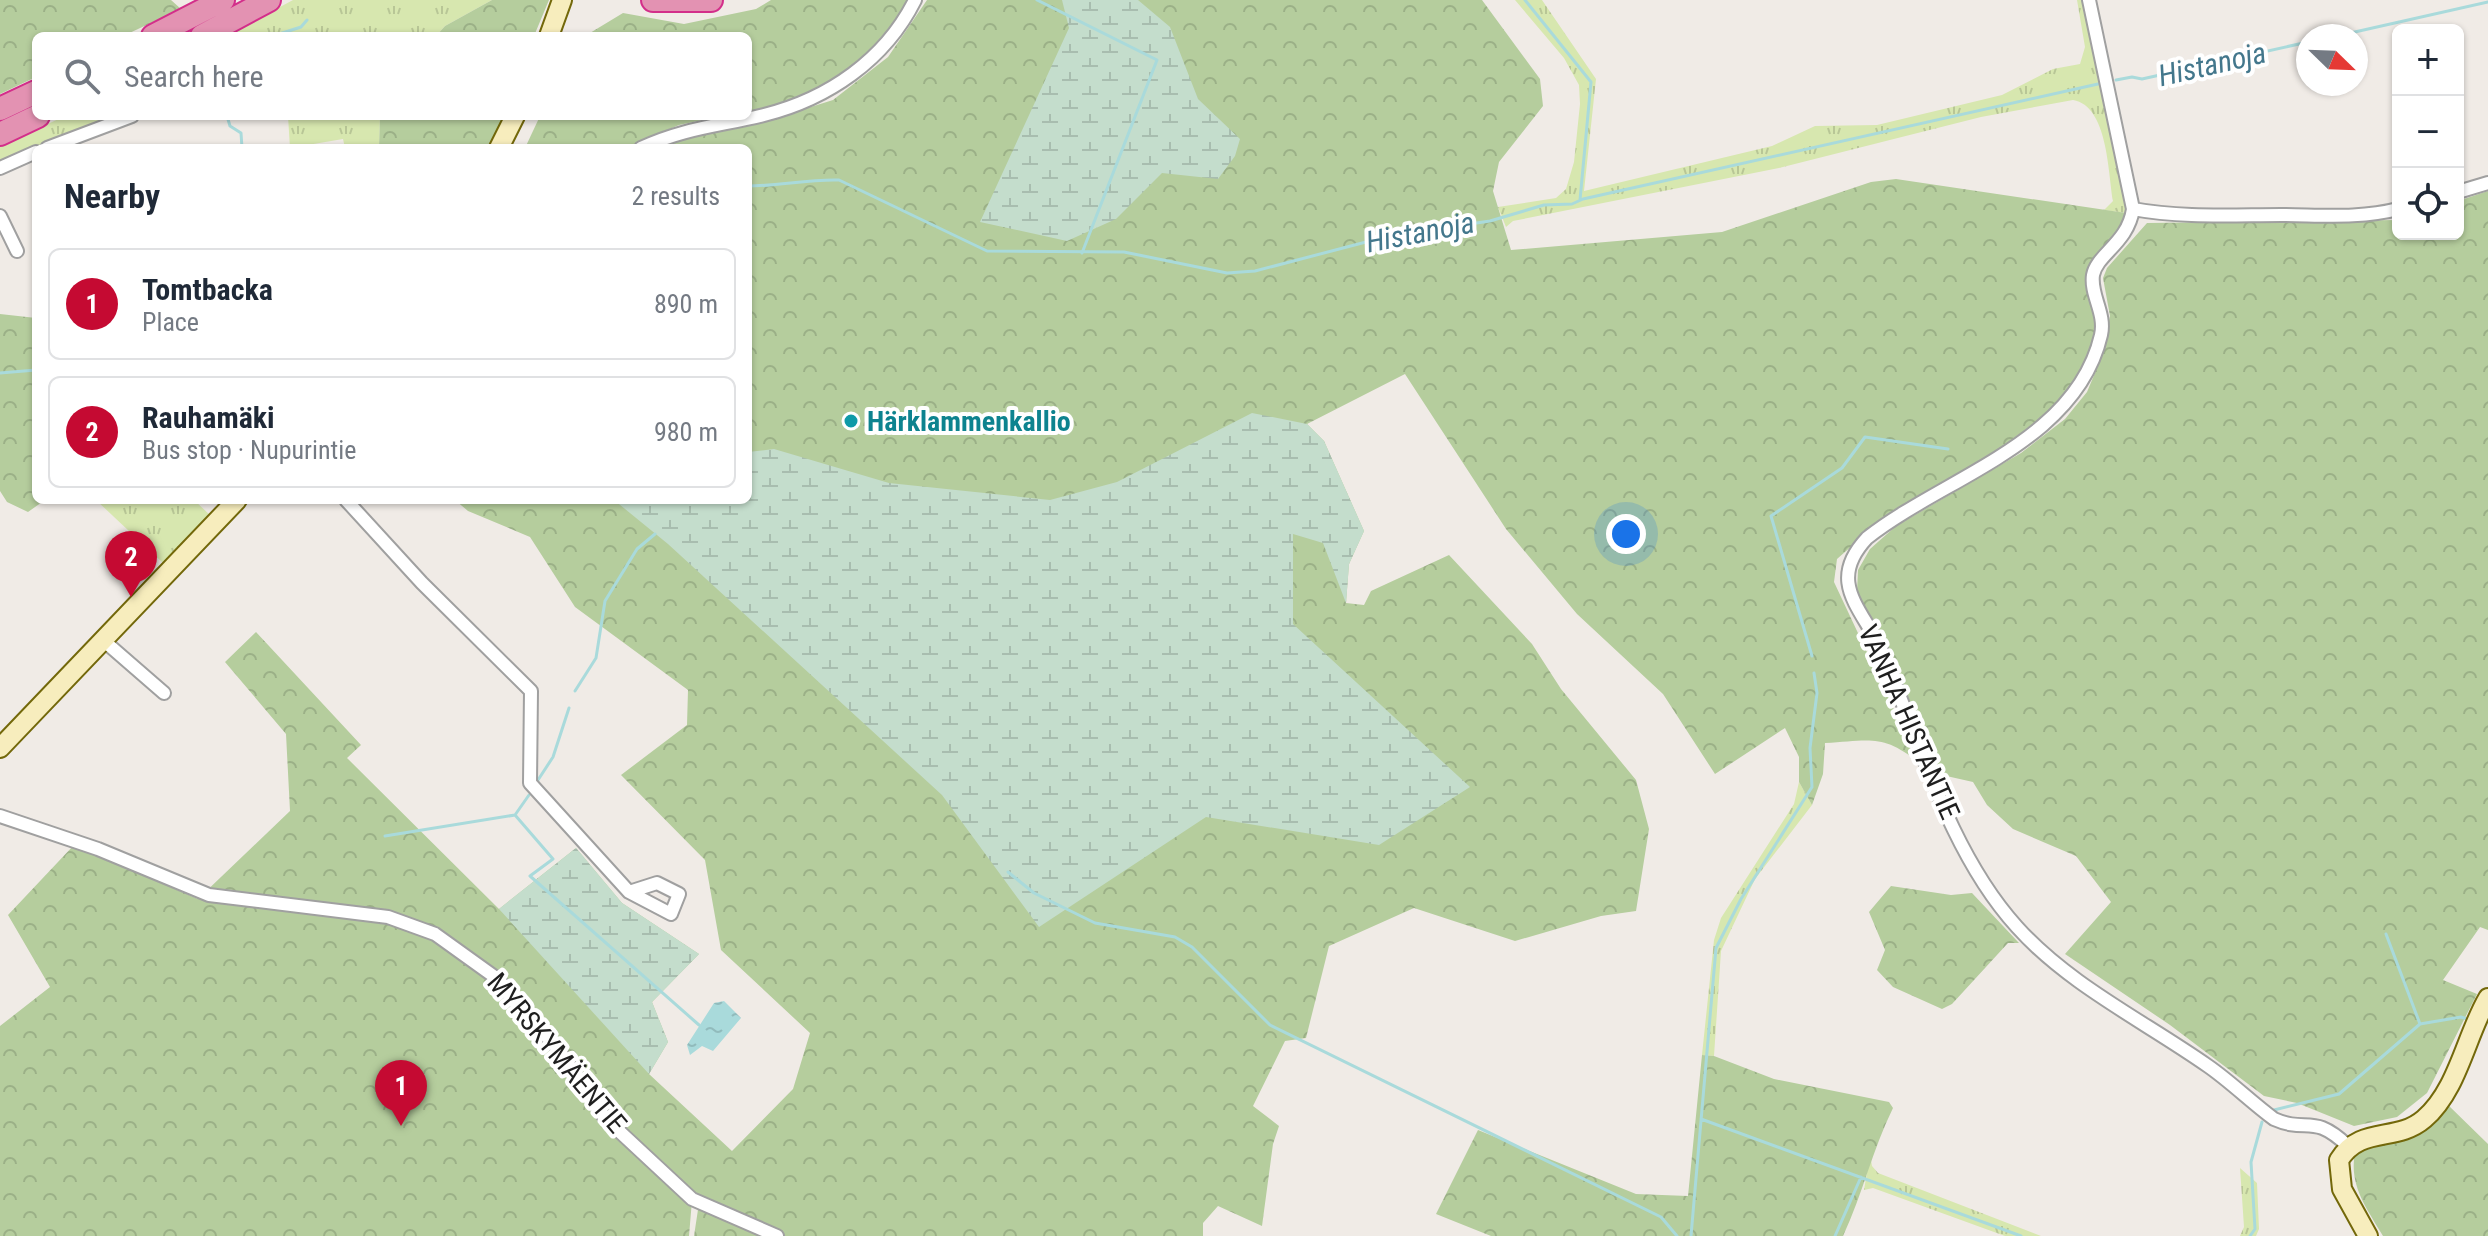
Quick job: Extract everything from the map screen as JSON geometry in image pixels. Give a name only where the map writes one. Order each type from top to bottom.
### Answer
[{"type":"highway","points":[[161,32],[223,0]]},
{"type":"highway","points":[[209,32],[269,0]]},
{"type":"highway","points":[[653,0],[711,0]]},
{"type":"highway","points":[[0,109],[32,94]]},
{"type":"highway","points":[[0,134],[32,119]]},
{"type":"main road","points":[[550,32],[562,0]]},
{"type":"main road","points":[[501,144],[513,120]]},
{"type":"main road","points":[[0,748],[233,504]]},
{"type":"main road","points":[[2368,1236],[2342,1189],[2338,1174],[2339,1160],[2348,1146],[2366,1138],[2408,1129],[2425,1118],[2448,1084],[2488,998]]},
{"type":"street","points":[[752,116],[781,110],[833,88],[856,72],[891,39],[915,0]]},
{"type":"street","points":[[2089,0],[2133,209],[2160,214],[2240,215],[2348,215],[2392,210]]},
{"type":"street","points":[[58,144],[121,120]]},
{"type":"street","points":[[651,144],[687,129],[732,120]]},
{"type":"street","points":[[0,168],[32,154]]},
{"type":"street","points":[[2464,190],[2488,183]]},
{"type":"street","name":"VANHA HISTANTIE","points":[[2133,209],[2121,240],[2096,266],[2093,285],[2101,309],[2102,328],[2081,386],[2038,428],[1867,538],[1848,565],[1849,593],[1875,635],[1952,823],[1982,879],[2015,925],[2058,965],[2210,1067],[2274,1119],[2285,1125],[2324,1127],[2348,1146]]},
{"type":"street","points":[[0,216],[17,251]]},
{"type":"street","points":[[350,504],[422,583],[531,691],[530,783],[629,892]]},
{"type":"street","points":[[103,640],[164,693]]},
{"type":"street","name":"MYRSKYMÄENTIE","points":[[0,816],[98,849],[209,895],[388,917],[435,934],[499,980],[519,1008],[555,1045],[605,1118],[692,1199],[777,1236]]},
{"type":"green space","points":[[0,0],[171,0],[181,9],[132,32],[32,32],[32,79],[0,94]]},
{"type":"green space","points":[[293,0],[492,0],[440,32],[233,32]]},
{"type":"green space","points":[[492,0],[549,0],[536,32],[440,32]]},
{"type":"green space","points":[[771,0],[909,0],[878,41],[841,74],[798,97],[752,110],[752,32],[592,32],[623,13],[684,24],[756,9]]},
{"type":"green space","points":[[927,0],[1482,0],[1540,79],[1543,106],[1499,162],[1493,191],[1511,250],[1722,232],[1871,182],[1896,179],[2126,213],[2093,266],[2085,285],[2098,314],[2094,349],[2067,398],[1994,454],[1878,523],[1837,559],[1834,582],[1919,763],[1885,743],[1825,743],[1823,774],[1812,805],[1799,782],[1799,757],[1785,728],[1715,774],[1663,694],[1577,614],[1506,529],[1405,374],[1307,424],[1324,441],[1364,531],[1349,564],[1346,603],[1364,605],[1371,591],[1449,555],[1532,644],[1561,689],[1636,780],[1649,829],[1636,911],[1601,916],[1515,941],[1414,908],[1329,946],[1306,1038],[1285,1041],[1253,1106],[1279,1126],[1273,1144],[1262,1226],[1218,1206],[1203,1223],[1203,1236],[694,1236],[699,1203],[692,1200],[689,1236],[0,1236],[0,1026],[50,987],[8,915],[74,845],[198,899],[290,811],[286,734],[225,662],[256,632],[361,745],[347,758],[499,909],[576,848],[622,903],[699,954],[652,1002],[668,1042],[649,1074],[732,1151],[793,1089],[810,1033],[721,950],[705,860],[621,775],[687,725],[688,690],[575,607],[530,537],[468,511],[460,504],[752,504],[752,144],[663,144],[681,135],[763,122],[833,100],[888,57]]},
{"type":"green space","points":[[1062,0],[1138,0],[1170,27],[1198,99],[1240,139],[1235,156],[1218,179],[1162,173],[1116,219],[1067,241],[980,222],[1069,28]]},
{"type":"green space","points":[[1515,0],[1542,0],[1596,79],[1584,191],[1772,146],[1815,126],[1877,125],[2002,95],[2053,69],[2080,64],[2085,47],[2077,0],[2086,0],[2127,201],[2126,213],[2104,210],[2113,201],[2100,127],[2085,105],[2073,100],[1981,117],[1779,168],[1513,221],[1506,227],[1498,207],[1556,198],[1566,189],[1574,162],[1580,104],[1579,85],[1564,58]]},
{"type":"green space","points":[[56,120],[108,120],[49,144],[32,144],[32,151],[0,164],[0,146]]},
{"type":"green space","points":[[288,120],[380,120],[379,144],[344,144],[343,139],[290,144]]},
{"type":"green space","points":[[380,120],[505,120],[494,144],[379,144]]},
{"type":"green space","points":[[538,120],[702,120],[679,125],[634,144],[527,144]]},
{"type":"green space","points":[[2488,191],[2488,930],[2480,927],[2443,980],[2477,994],[2427,1093],[2397,1117],[2354,1126],[2297,1103],[2264,1096],[2170,1025],[2065,954],[2111,902],[2076,856],[2013,829],[1987,805],[1973,782],[1942,775],[1857,591],[1858,570],[1870,549],[1896,526],[2021,453],[2065,419],[2087,392],[2100,361],[2110,316],[2103,278],[2107,268],[2147,223],[2392,220],[2392,240],[2464,240],[2464,199]]},
{"type":"green space","points":[[0,314],[32,318],[32,504],[39,504],[28,512],[7,502],[0,491]]},
{"type":"green space","points":[[1252,413],[1307,424],[1324,441],[1364,531],[1349,564],[1346,603],[1323,543],[1293,534],[1293,624],[1470,787],[1379,845],[1206,817],[1039,927],[942,795],[668,544],[619,504],[752,504],[752,452],[774,449],[889,483],[1050,500],[1117,482]]},
{"type":"green space","points":[[100,504],[198,504],[211,516],[164,564]]},
{"type":"green space","points":[[1799,782],[1812,805],[1755,879],[1721,951],[1714,1056],[1702,1055],[1714,940],[1721,918],[1794,804]]},
{"type":"green space","points":[[576,848],[622,903],[699,954],[652,1002],[668,1042],[649,1074],[499,909]]},
{"type":"green space","points":[[1891,886],[1951,895],[1972,893],[2019,943],[2008,943],[1952,1004],[1942,1009],[1893,987],[1877,970],[1885,950],[1869,912]]},
{"type":"green space","points":[[1702,1055],[1714,1056],[1774,1079],[1889,1102],[1893,1108],[1843,1236],[1491,1236],[1436,1214],[1478,1130],[1636,1194],[1688,1196]]},
{"type":"green space","points":[[2446,1103],[2488,1144],[2488,1236],[2383,1236],[2356,1184],[2356,1149],[2411,1136]]},
{"type":"green space","points":[[1870,1155],[1872,1166],[1878,1173],[2041,1236],[2005,1236],[1873,1188],[1864,1190]]},
{"type":"green space","points":[[2240,1168],[2257,1183],[2259,1229],[2256,1236],[2240,1236],[2244,1227]]},
{"type":"water","points":[[724,1001],[741,1018],[713,1051],[702,1046],[690,1055],[687,1045],[714,1003]]},
{"type":"waterway","points":[[1037,0],[1157,60],[1082,253]]},
{"type":"waterway","points":[[1525,0],[1591,82],[1580,200]]},
{"type":"waterway","name":"Histanoja","points":[[2368,29],[2488,2]]},
{"type":"waterway","points":[[285,32],[301,27],[307,20]]},
{"type":"waterway","name":"Histanoja","points":[[2116,80],[2142,79],[2296,45]]},
{"type":"waterway","name":"Histanoja","points":[[752,186],[839,180],[987,251],[1124,252],[1227,273],[1255,271],[1389,236],[1490,221],[1544,205],[1572,204],[1583,199],[2098,84]]},
{"type":"waterway","points":[[228,120],[230,126],[241,133],[242,144]]},
{"type":"waterway","name":"Histanoja","points":[[0,373],[32,370]]},
{"type":"waterway","points":[[1812,656],[1771,516],[1842,468],[1865,437],[1948,449]]},
{"type":"waterway","points":[[575,691],[596,658],[605,601],[637,549],[655,534]]},
{"type":"waterway","points":[[1691,1236],[1716,948],[1741,899],[1812,787],[1810,748],[1817,693],[1814,673]]},
{"type":"waterway","points":[[538,780],[553,757],[569,708]]},
{"type":"waterway","points":[[529,795],[515,815],[553,859],[530,876],[699,1025]]},
{"type":"waterway","points":[[385,836],[515,815]]},
{"type":"waterway","points":[[1008,872],[1034,893],[1095,923],[1175,937],[1192,947],[1270,1025],[1661,1217],[1677,1236]]},
{"type":"waterway","points":[[2386,934],[2420,1024]]},
{"type":"waterway","points":[[2274,1110],[2339,1094],[2420,1024],[2461,1017],[2467,1019]]},
{"type":"waterway","points":[[1701,1119],[2021,1236]]},
{"type":"waterway","points":[[2250,1236],[2255,1229],[2251,1162],[2262,1122]]},
{"type":"waterway","points":[[1835,1236],[1861,1177]]},
{"type":"place","name":"Härklammenkallio","points":[[851,421]]},
{"type":"place","name":"Rauhamäki","points":[[131,597]]},
{"type":"place","name":"Tomtbacka","points":[[401,1126]]}]
